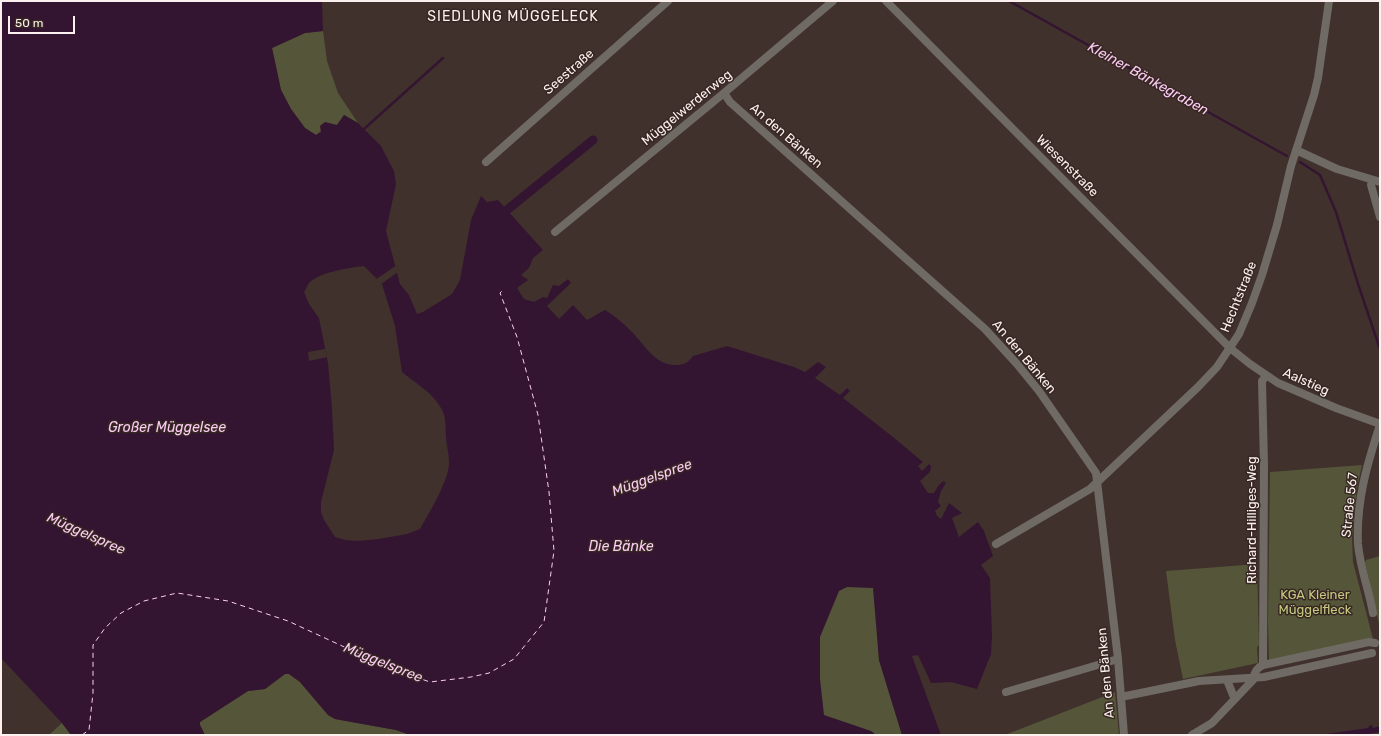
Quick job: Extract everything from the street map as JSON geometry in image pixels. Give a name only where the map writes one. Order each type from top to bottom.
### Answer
[{"type":"street","name":"Seestraße","points":[[486,162],[668,1]]},
{"type":"street","name":"Müggelwerderweg","points":[[555,232],[833,1]]},
{"type":"street","name":"Wiesenstraße","points":[[886,1],[1230,348]]},
{"type":"street","name":"Hechtstraße","points":[[996,544],[1090,489],[1198,387],[1217,366],[1230,348],[1243,324],[1262,274],[1277,225],[1296,150],[1306,123],[1318,78],[1329,1]]},
{"type":"street","name":"An den Bänken","points":[[724,93],[730,102],[938,285],[985,329],[1039,391],[1096,473],[1118,659],[1124,735]]},
{"type":"street","points":[[1296,150],[1337,169],[1376,181]]},
{"type":"street","points":[[1376,181],[1371,185],[1380,217]]},
{"type":"street","name":"Aalstieg","points":[[1230,348],[1266,376],[1293,390],[1380,424]]},
{"type":"street","name":"Richard-Hilliges-Weg","points":[[1263,665],[1264,465],[1262,381],[1266,376]]},
{"type":"street","name":"Straße 567","points":[[1373,613],[1361,565],[1358,544],[1359,516],[1362,489],[1367,465],[1380,424]]},
{"type":"street","points":[[1192,735],[1212,722],[1253,680],[1257,669],[1263,665],[1369,642],[1375,644]]},
{"type":"street","points":[[1121,697],[1199,681],[1253,678],[1278,674],[1372,653]]},
{"type":"street","points":[[1006,692],[1118,659]]},
{"type":"street","points":[[1227,680],[1232,695],[1236,698]]},
{"type":"green space","points":[[323,31],[327,61],[338,93],[358,123],[344,115],[337,125],[321,131],[316,135],[305,128],[291,109],[281,90],[272,48],[305,33]]},
{"type":"green space","name":"KGA Kleiner Müggelfleck","points":[[1362,465],[1357,488],[1352,538],[1353,562],[1373,639],[1269,661],[1268,620],[1270,472]]},
{"type":"green space","name":"KGA Kleiner Müggelfleck","points":[[1380,556],[1380,628],[1365,563],[1366,560]]},
{"type":"green space","name":"KGA Kleiner Müggelfleck","points":[[1257,564],[1258,663],[1183,679],[1175,640],[1166,571]]},
{"type":"green space","points":[[874,567],[879,660],[902,735],[876,735],[871,731],[663,735],[726,630]]},
{"type":"green space","points":[[285,674],[289,674],[300,682],[328,715],[335,719],[396,730],[410,735],[205,735],[200,722],[248,691],[265,689]]},
{"type":"green space","points":[[1115,692],[1119,735],[1005,735]]},
{"type":"green space","points":[[62,723],[71,735],[49,735]]},
{"type":"water","points":[[1,1],[322,1],[323,31],[305,33],[272,48],[281,90],[291,109],[305,128],[316,135],[321,132],[320,126],[325,122],[337,125],[344,115],[358,123],[381,146],[394,171],[396,184],[386,231],[400,284],[409,295],[417,314],[423,312],[452,294],[460,280],[471,220],[481,196],[487,202],[498,200],[543,250],[533,258],[529,268],[521,275],[528,280],[517,288],[524,299],[534,302],[543,297],[547,298],[553,285],[559,286],[568,279],[571,283],[547,306],[559,319],[573,305],[587,320],[605,310],[626,326],[649,352],[661,361],[668,364],[683,364],[693,356],[727,346],[794,367],[805,372],[818,362],[826,367],[815,378],[840,395],[847,388],[850,391],[843,398],[923,462],[918,466],[922,471],[929,464],[931,466],[930,472],[920,481],[928,493],[934,493],[943,481],[946,483],[941,491],[938,502],[941,506],[935,511],[937,516],[941,519],[949,503],[962,513],[952,518],[959,537],[978,522],[984,531],[993,556],[981,565],[990,578],[992,636],[991,654],[977,689],[951,682],[931,683],[918,655],[912,656],[941,735],[902,735],[879,660],[873,588],[847,587],[839,591],[820,637],[820,679],[824,715],[871,731],[876,735],[410,735],[396,730],[335,719],[328,715],[300,682],[289,674],[285,674],[265,689],[248,691],[200,722],[205,735],[71,735],[62,723],[1,658]],"holes":[[[364,266],[382,284],[395,326],[402,372],[431,395],[443,413],[449,458],[448,468],[443,486],[420,529],[407,534],[378,539],[357,541],[345,540],[335,537],[324,520],[321,512],[321,502],[334,450],[332,408],[328,363],[319,318],[309,304],[304,292],[309,283],[320,276],[335,271]]]},
{"type":"water","points":[[1372,725],[1373,728],[1380,726],[1380,732],[1362,735],[1319,735],[1368,728]]},
{"type":"pier","points":[[397,265],[399,271],[380,285],[375,280]]},
{"type":"pier","points":[[325,349],[327,357],[309,361],[308,352]]},
{"type":"waterway","name":"Kleiner Bänkegraben","points":[[1009,1],[1287,156]]},
{"type":"waterway","points":[[364,129],[443,58]]},
{"type":"waterway","points":[[507,210],[593,140]]},
{"type":"waterway","name":"Kleiner Bänkegraben","points":[[1300,162],[1320,175],[1336,212],[1380,349]]},
{"type":"ferry route","points":[[82,735],[89,730],[93,693],[93,645],[105,628],[121,613],[144,601],[177,593],[228,601],[288,621],[392,669],[430,682],[471,677],[489,673],[514,659],[544,622],[554,551],[549,492],[538,415],[517,337],[500,293],[504,289]]},
{"type":"district","name":"SIEDLUNG MÜGGELECK","points":[[513,17]]},
{"type":"water label","name":"Großer Müggelsee","points":[[167,428]]},
{"type":"water label","name":"Müggelspree","points":[[652,478]]},
{"type":"water label","name":"Müggelspree","points":[[86,534]]},
{"type":"water label","name":"Die Bänke","points":[[621,547]]},
{"type":"water label","name":"Müggelspree","points":[[383,663]]}]
